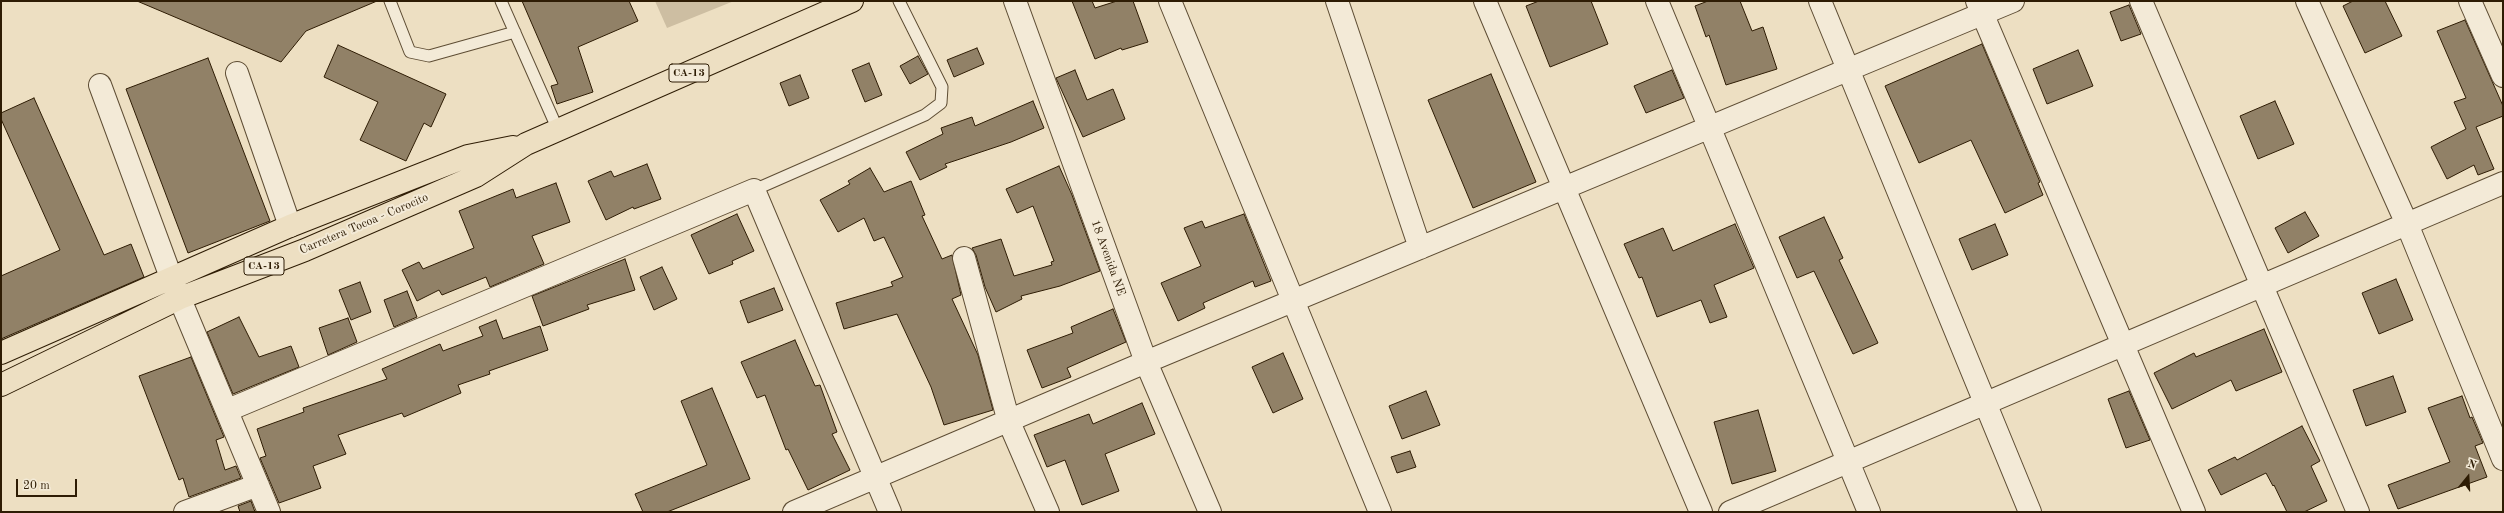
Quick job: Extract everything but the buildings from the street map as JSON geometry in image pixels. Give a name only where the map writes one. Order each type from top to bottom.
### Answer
[{"type":"main road","name":"Carretera Tocoa - Corocito","points":[[1,353],[176,289],[305,250],[476,176],[526,144],[852,1]]},
{"type":"main road","name":"Carretera Tocoa - Corocito","points":[[1,385],[290,226],[468,156],[526,144]]},
{"type":"street","name":"18 Avenida NE","points":[[1015,1],[1146,362],[1210,512]]},
{"type":"street","points":[[1170,1],[1380,512]]},
{"type":"street","points":[[1337,1],[1420,248]]},
{"type":"street","points":[[1486,1],[1701,512]]},
{"type":"street","points":[[1657,1],[1869,512]]},
{"type":"street","points":[[1820,1],[2030,512]]},
{"type":"street","points":[[794,512],[875,476],[1009,422],[1146,362],[1564,187],[1849,71],[1980,8],[2013,1]]},
{"type":"street","points":[[2141,1],[2358,512]]},
{"type":"street","points":[[2307,1],[2407,224],[2503,459]]},
{"type":"street","points":[[2470,1],[2503,76]]},
{"type":"street","points":[[1980,8],[2194,512]]},
{"type":"street","points":[[237,73],[290,226]]},
{"type":"street","points":[[100,85],[176,289],[228,410],[269,512]]},
{"type":"street","points":[[1730,512],[2503,183]]},
{"type":"street","points":[[228,410],[754,190],[890,512]]},
{"type":"street","points":[[964,258],[1009,422],[1048,512]]},
{"type":"street","points":[[185,512],[258,485]]},
{"type":"lane","points":[[390,1],[410,52],[429,56],[515,32]]},
{"type":"lane","points":[[501,1],[558,130]]},
{"type":"lane","points":[[754,190],[925,114],[941,103],[942,87],[899,1]]},
{"type":"shaded area","points":[[655,1],[734,1],[667,28]]}]
